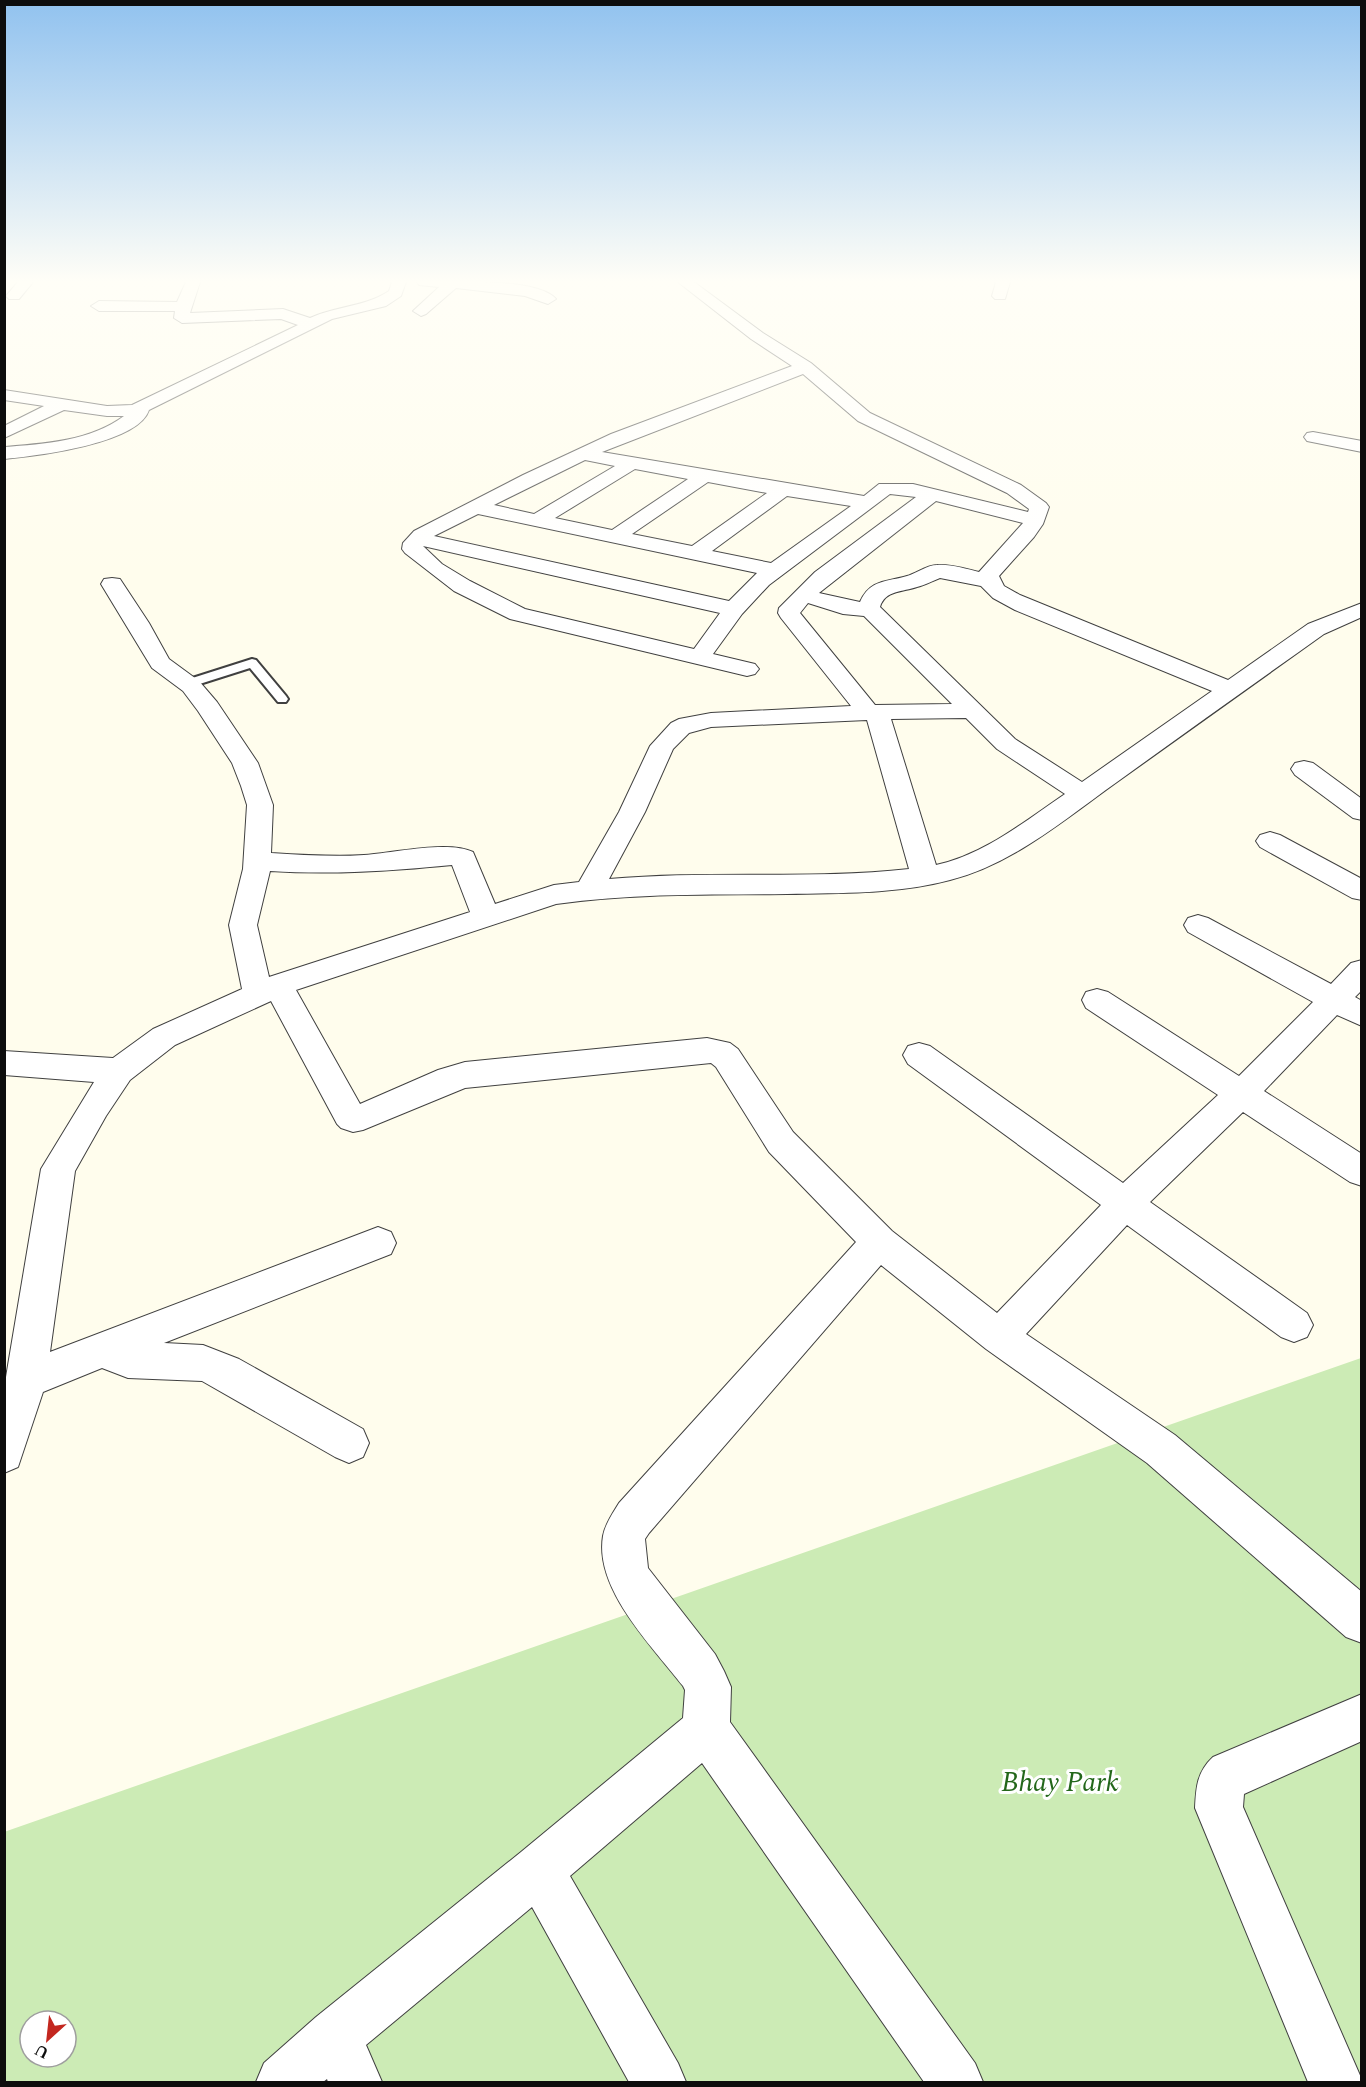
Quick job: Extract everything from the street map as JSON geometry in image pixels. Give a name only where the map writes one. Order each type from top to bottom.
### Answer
[{"type":"street","points":[[4,395],[107,411],[124,411],[147,406],[200,379]]},
{"type":"street","points":[[747,669],[518,614],[480,597],[412,549],[418,538],[474,507],[582,454],[617,438],[773,379]]},
{"type":"street","points":[[820,379],[864,417],[1026,496],[1039,507],[1034,520],[988,575],[988,581]]},
{"type":"street","points":[[4,433],[62,404]]},
{"type":"street","points":[[4,453],[82,442],[100,436],[134,418],[147,406]]},
{"type":"street","points":[[1313,437],[1362,447]]},
{"type":"street","points":[[582,454],[703,477],[868,503]]},
{"type":"street","points":[[537,520],[631,464]]},
{"type":"street","points":[[616,536],[703,477]]},
{"type":"street","points":[[699,657],[744,596],[774,570],[886,488],[913,490],[930,496],[937,495],[1034,520]]},
{"type":"street","points":[[696,553],[783,490]]},
{"type":"street","points":[[925,876],[872,712],[817,650],[789,614],[790,608],[803,595],[877,535],[930,496]]},
{"type":"street","points":[[474,507],[774,570]]},
{"type":"street","points":[[418,538],[734,609]]},
{"type":"street","points":[[480,597],[525,562]]},
{"type":"street","points":[[1082,793],[1006,744],[871,610],[868,605],[872,600],[889,585],[909,583],[937,571],[957,573],[988,581],[995,590],[1023,605],[1228,689]]},
{"type":"street","points":[[112,584],[138,623],[160,663],[197,692],[245,763],[260,805],[257,861],[243,925],[268,990],[353,1119],[363,1117],[449,1079],[465,1075],[707,1050],[719,1052],[727,1058],[774,1134],[879,1242],[999,1337],[1161,1449],[1362,1621]]},
{"type":"street","points":[[803,595],[843,608],[871,610]]},
{"type":"street","points":[[4,1453],[27,1380],[58,1169],[94,1107],[119,1071],[164,1036],[268,990],[554,895],[589,889],[650,884],[800,885],[910,880],[951,870],[987,857],[1024,835],[1316,629],[1362,609]]},
{"type":"street","points":[[589,889],[632,812],[662,746],[680,728],[688,724],[711,720],[872,712],[971,711]]},
{"type":"street","points":[[1304,769],[1362,812]]},
{"type":"street","points":[[1270,841],[1362,891]]},
{"type":"street","points":[[257,861],[315,865],[363,864],[457,855],[463,858],[486,917]]},
{"type":"street","points":[[1198,925],[1347,1007]]},
{"type":"street","points":[[999,1337],[1125,1203],[1242,1094],[1347,1007],[1362,971]]},
{"type":"street","points":[[1097,1000],[1362,1172]]},
{"type":"street","points":[[919,1055],[1294,1325]]},
{"type":"street","points":[[4,1063],[119,1071]]},
{"type":"street","points":[[879,1242],[634,1518],[624,1535],[624,1556],[629,1576],[640,1595],[699,1670],[708,1687],[706,1729],[956,2082]]},
{"type":"street","points":[[27,1380],[378,1243]]},
{"type":"street","points":[[102,1350],[128,1360],[203,1364],[225,1372],[349,1443]]},
{"type":"street","points":[[1335,2082],[1219,1808],[1220,1783],[1230,1774],[1362,1717]]},
{"type":"street","points":[[284,2082],[335,2036],[539,1870],[706,1729]]},
{"type":"street","points":[[539,1870],[658,2082]]},
{"type":"street","points":[[335,2036],[355,2082]]},
{"type":"lane","points":[[187,684],[252,663],[282,699]]},
{"type":"green space","name":"Bhay Park","points":[[1361,1358],[1361,2082],[5,2082],[4,1832]]}]
